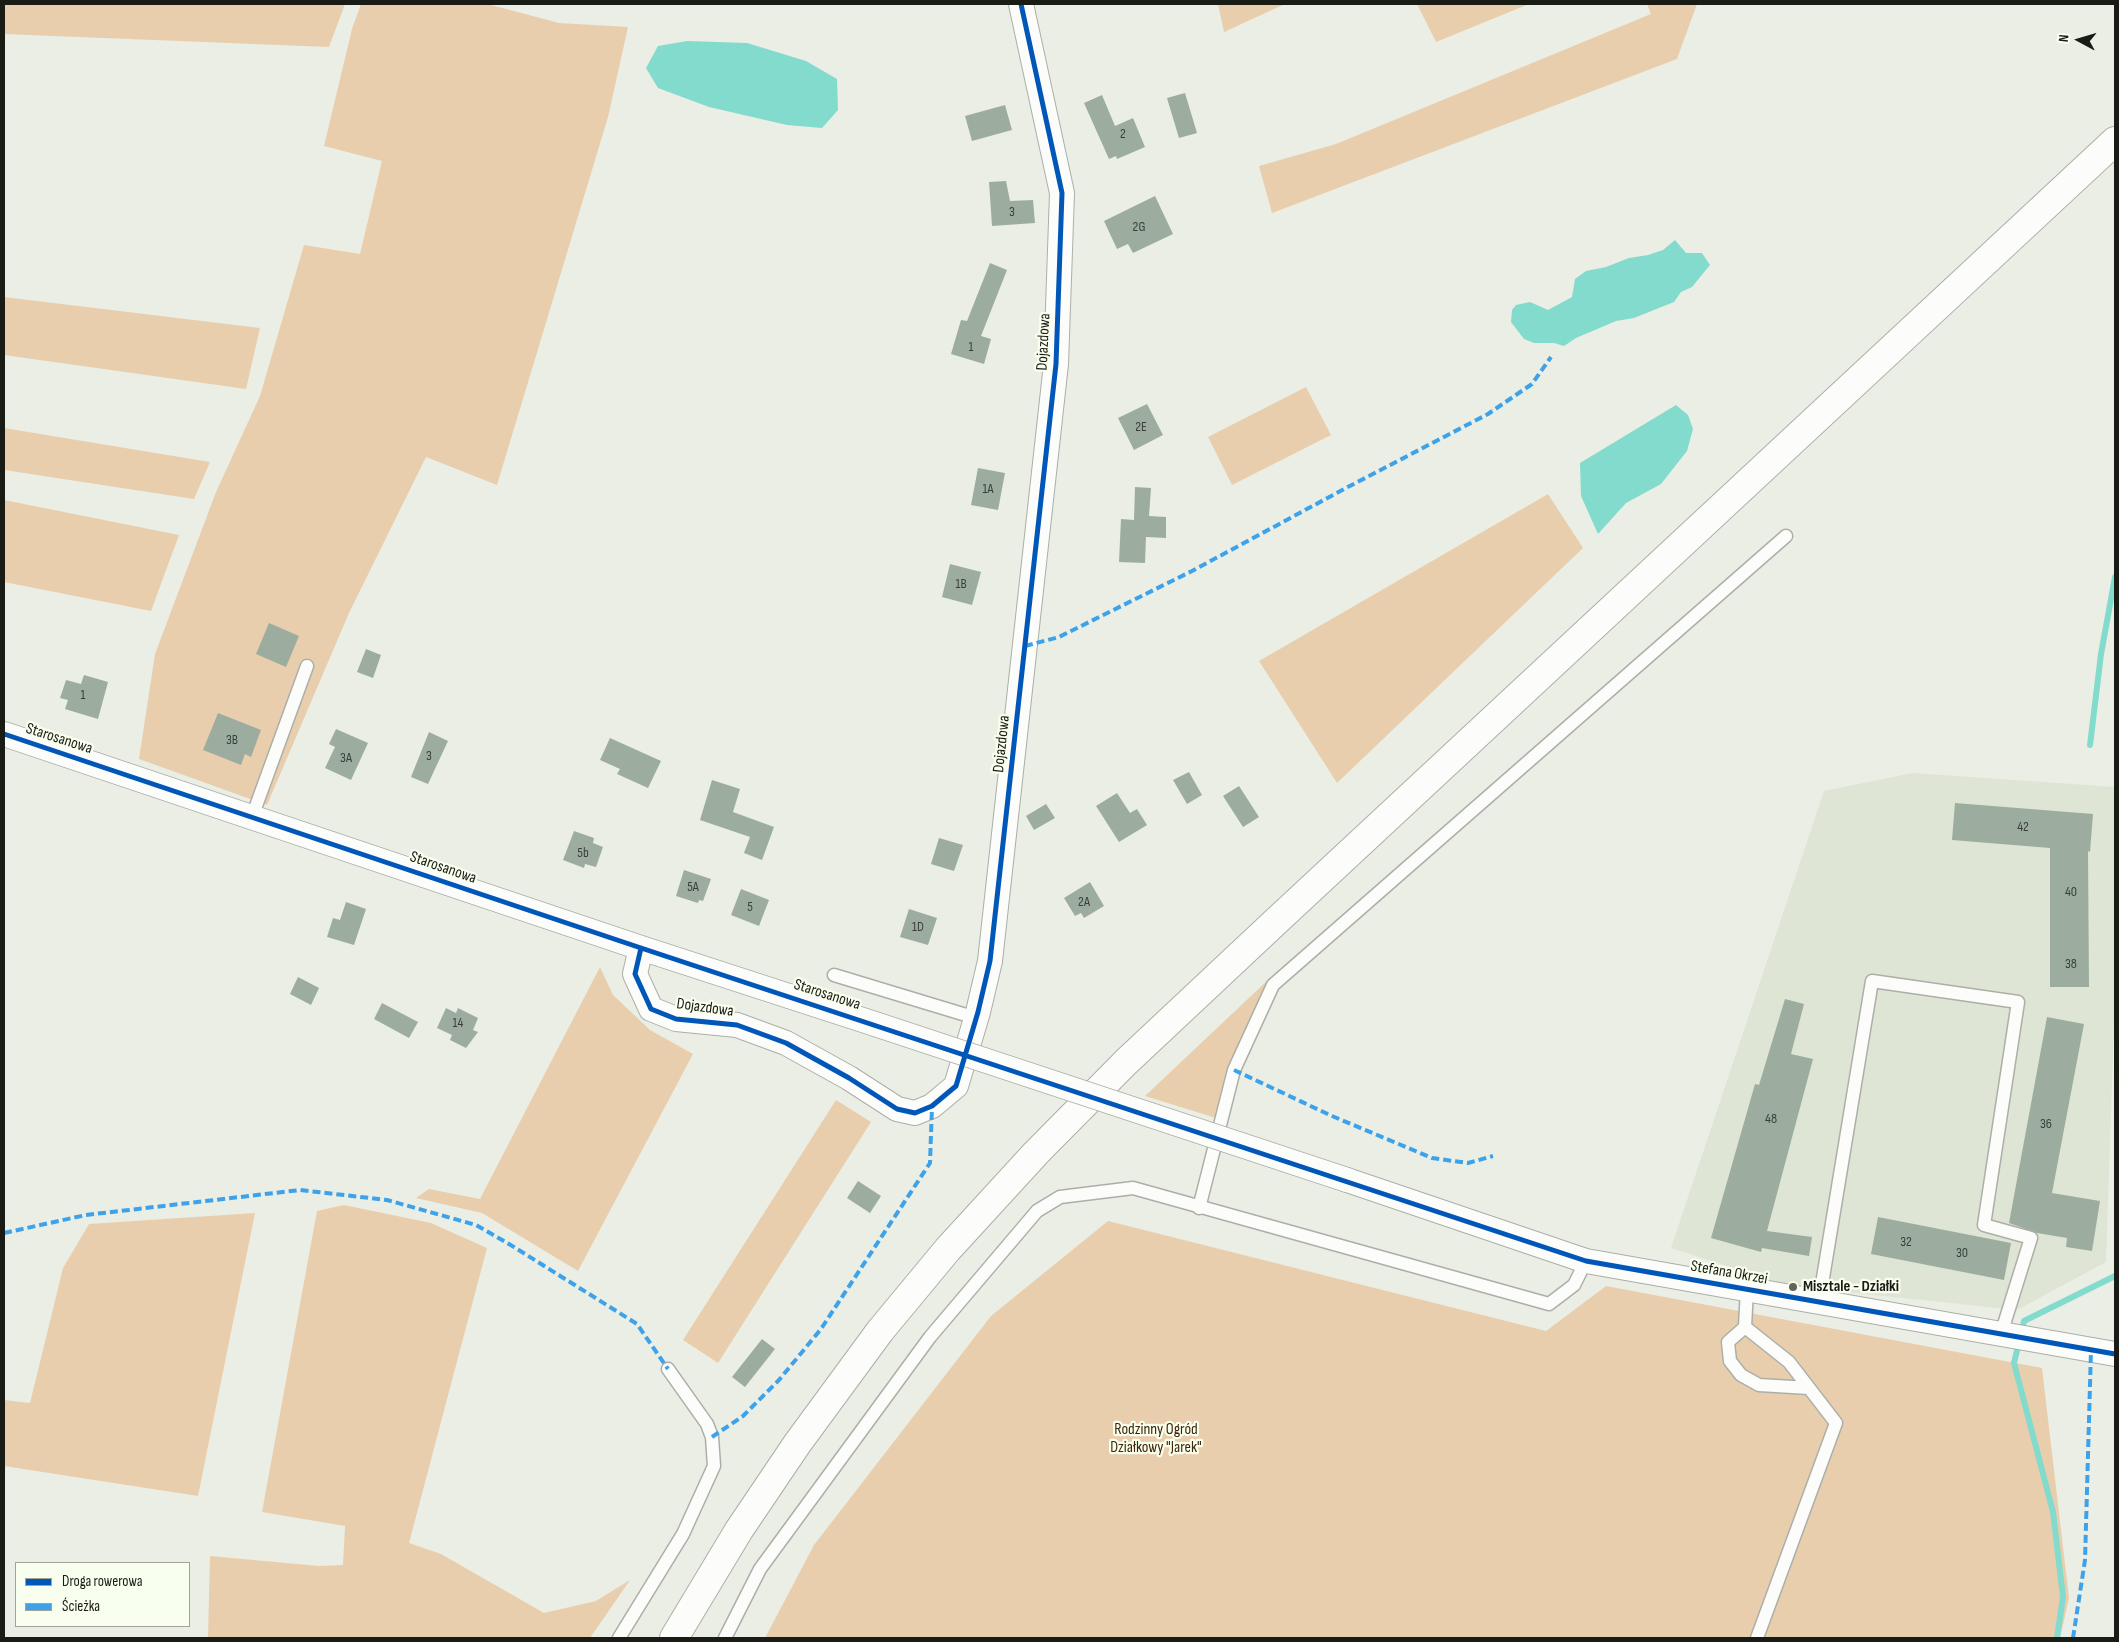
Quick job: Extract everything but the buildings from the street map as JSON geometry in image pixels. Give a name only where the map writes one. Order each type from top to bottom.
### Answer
[{"type":"main road","points":[[674,1638],[739,1530],[797,1444],[880,1331],[948,1249],[1036,1152],[1126,1062],[2115,141]]},
{"type":"street","name":"Dojazdowa","points":[[641,948],[635,974],[651,1009],[676,1019],[737,1025],[786,1043],[849,1078],[897,1109],[915,1112],[932,1106],[956,1086],[990,961],[1056,364],[1062,193],[1021,4]]},
{"type":"street","name":"Starosanowa","points":[[4,734],[641,948],[1347,1180]]},
{"type":"street","name":"Stefana Okrzei","points":[[1347,1180],[1586,1260],[2115,1354]]},
{"type":"lane","points":[[1199,1208],[1234,1070],[1273,985],[1786,536]]},
{"type":"lane","points":[[252,817],[307,666]]},
{"type":"lane","points":[[834,975],[976,1018]]},
{"type":"lane","points":[[1819,1302],[1872,981],[2018,1002],[1984,1225],[2031,1238],[2004,1335]]},
{"type":"lane","points":[[725,1638],[760,1569],[930,1337],[1037,1211],[1060,1197],[1133,1188],[1199,1208],[1549,1304],[1574,1286],[1586,1260]]},
{"type":"lane","points":[[1747,1289],[1745,1326],[1728,1342],[1730,1361],[1741,1374],[1759,1385],[1809,1388]]},
{"type":"lane","points":[[1745,1326],[1789,1362],[1836,1423],[1757,1638]]},
{"type":"lane","points":[[619,1638],[683,1534],[714,1466],[712,1437],[707,1424],[668,1368]]},
{"type":"shaded area","points":[[1913,773],[2115,787],[2115,992],[2106,1262],[2017,1310],[1789,1286],[1671,1248],[1824,791]]},
{"type":"green space","points":[[4,4],[345,4],[329,47],[4,34]]},
{"type":"green space","points":[[361,4],[491,5],[559,23],[628,27],[608,117],[497,485],[426,457],[349,613],[267,805],[139,759],[155,654],[216,492],[260,396],[304,245],[360,254],[382,161],[324,146],[352,29]]},
{"type":"green space","points":[[1218,4],[1285,4],[1224,32]]},
{"type":"green space","points":[[1417,4],[1529,4],[1436,42]]},
{"type":"green space","points":[[1647,4],[1697,4],[1677,59],[1272,213],[1259,166],[1336,144],[1651,14]]},
{"type":"green space","points":[[4,297],[260,328],[246,389],[4,355]]},
{"type":"green space","points":[[1306,387],[1331,435],[1232,485],[1208,437]]},
{"type":"green space","points":[[4,428],[210,462],[194,499],[4,470]]},
{"type":"green space","points":[[1548,494],[1583,548],[1337,783],[1259,661]]},
{"type":"green space","points":[[4,500],[179,535],[151,611],[4,582]]},
{"type":"green space","points":[[600,967],[613,995],[650,1030],[693,1054],[578,1271],[482,1213],[416,1198],[429,1189],[480,1199]]},
{"type":"green space","points":[[1269,979],[1216,1118],[1145,1096]]},
{"type":"green space","points":[[836,1100],[871,1122],[718,1363],[683,1340]]},
{"type":"green space","points":[[344,1205],[431,1223],[487,1248],[409,1543],[441,1554],[544,1613],[596,1601],[630,1580],[590,1638],[208,1638],[210,1556],[319,1566],[343,1565],[345,1526],[262,1512],[317,1211]]},
{"type":"green space","points":[[255,1213],[198,1496],[4,1466],[4,1400],[30,1403],[63,1268],[89,1224]]},
{"type":"green space","name":"Rodzinny Ogród Działkowy \"Jarek\"","points":[[1108,1221],[1546,1331],[1606,1286],[2042,1368],[2069,1598],[2060,1638],[765,1638],[814,1545],[991,1316]]},
{"type":"water","points":[[687,41],[747,43],[806,61],[837,79],[838,110],[822,128],[787,125],[709,107],[658,88],[646,68],[658,46]]},
{"type":"water","points":[[1675,240],[1686,253],[1702,253],[1710,265],[1692,287],[1681,292],[1674,302],[1634,318],[1616,321],[1576,338],[1564,346],[1554,343],[1534,343],[1524,339],[1511,322],[1512,310],[1516,305],[1530,302],[1548,310],[1572,297],[1575,279],[1586,271],[1663,250]]},
{"type":"water","points":[[1676,405],[1688,415],[1693,429],[1687,451],[1661,484],[1626,503],[1598,534],[1581,496],[1580,463]]},
{"type":"waterway","points":[[2090,745],[2101,654],[2115,577]]},
{"type":"waterway","points":[[2021,1333],[2024,1321],[2115,1276]]},
{"type":"waterway","points":[[2019,1342],[2014,1363],[2053,1512],[2063,1597],[2057,1638]]},
{"type":"marked path","points":[[1025,646],[1059,637],[1192,571],[1488,414],[1532,384],[1551,357]]},
{"type":"marked path","points":[[1234,1070],[1332,1116],[1432,1158],[1468,1163],[1493,1156]]},
{"type":"marked path","points":[[712,1437],[743,1416],[779,1380],[821,1329],[930,1163],[932,1106]]},
{"type":"marked path","points":[[4,1233],[86,1215],[300,1190],[387,1200],[476,1225],[514,1247],[637,1324],[668,1369]]},
{"type":"marked path","points":[[2073,1638],[2085,1560],[2091,1350]]},
{"type":"cycle path","points":[[641,948],[635,974],[651,1009],[676,1019],[737,1025],[786,1043],[849,1078],[897,1109],[915,1113],[932,1106],[956,1086],[978,1012],[990,961],[1056,364],[1062,193],[1021,4]]},
{"type":"cycle path","points":[[4,734],[641,948],[1586,1261],[2115,1354]]},
{"type":"place","name":"Misztale - Działki","points":[[1793,1287]]}]
